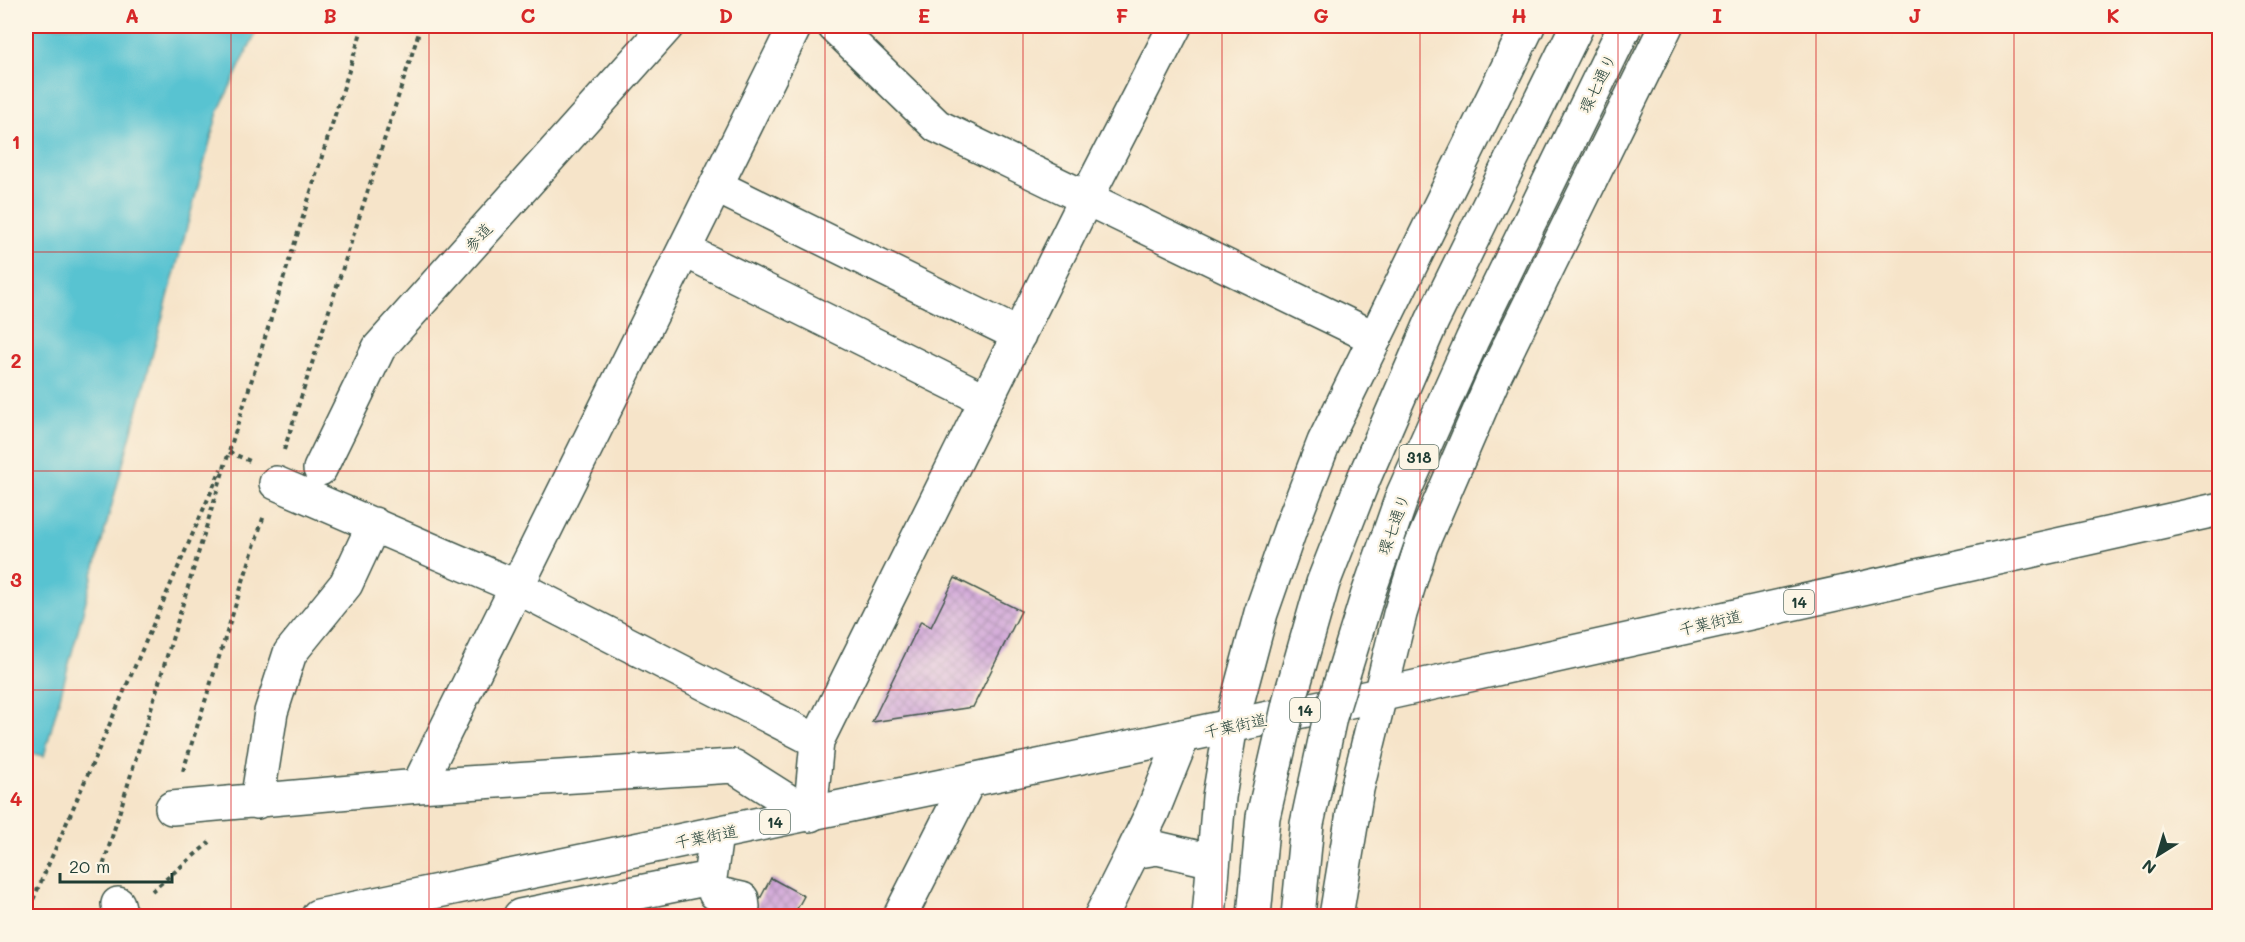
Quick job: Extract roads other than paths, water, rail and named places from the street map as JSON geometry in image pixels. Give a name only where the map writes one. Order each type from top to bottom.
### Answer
[{"type":"main road","name":"参道","points":[[320,469],[380,348],[667,26]]},
{"type":"main road","points":[[418,786],[515,586],[795,26]]},
{"type":"main road","points":[[834,26],[937,126],[1375,338]]},
{"type":"main road","points":[[172,808],[418,786],[732,766],[810,815],[817,741],[1174,26]]},
{"type":"main road","points":[[1209,916],[1219,797],[1231,725],[1261,613],[1291,527],[1324,442],[1528,26]]},
{"type":"main road","name":"318","points":[[1254,916],[1263,817],[1291,695],[1323,583],[1364,478],[1432,321],[1577,26]]},
{"type":"main road","name":"環七通り","points":[[1298,916],[1307,824],[1330,717],[1367,597],[1403,494],[1472,340],[1625,26]]},
{"type":"main road","points":[[1336,916],[1357,789],[1400,614],[1421,546],[1495,375],[1666,26]]},
{"type":"main road","points":[[716,186],[1018,335]]},
{"type":"main road","points":[[684,250],[986,400]]},
{"type":"main road","points":[[271,495],[374,524],[515,586],[817,741]]},
{"type":"main road","name":"千葉街道","points":[[318,916],[1379,695],[2220,509]]},
{"type":"main road","points":[[257,802],[271,712],[290,653],[346,584],[374,524]]},
{"type":"main road","points":[[1101,916],[1152,813],[1183,736]]},
{"type":"main road","points":[[900,916],[968,782]]},
{"type":"main road","points":[[520,916],[710,878],[716,834]]},
{"type":"main road","points":[[1133,852],[1157,848],[1213,861]]},
{"type":"main road","points":[[715,893],[742,899],[743,907],[738,916]]},
{"type":"water","points":[[26,26],[259,26],[218,112],[44,756],[26,752]]}]
